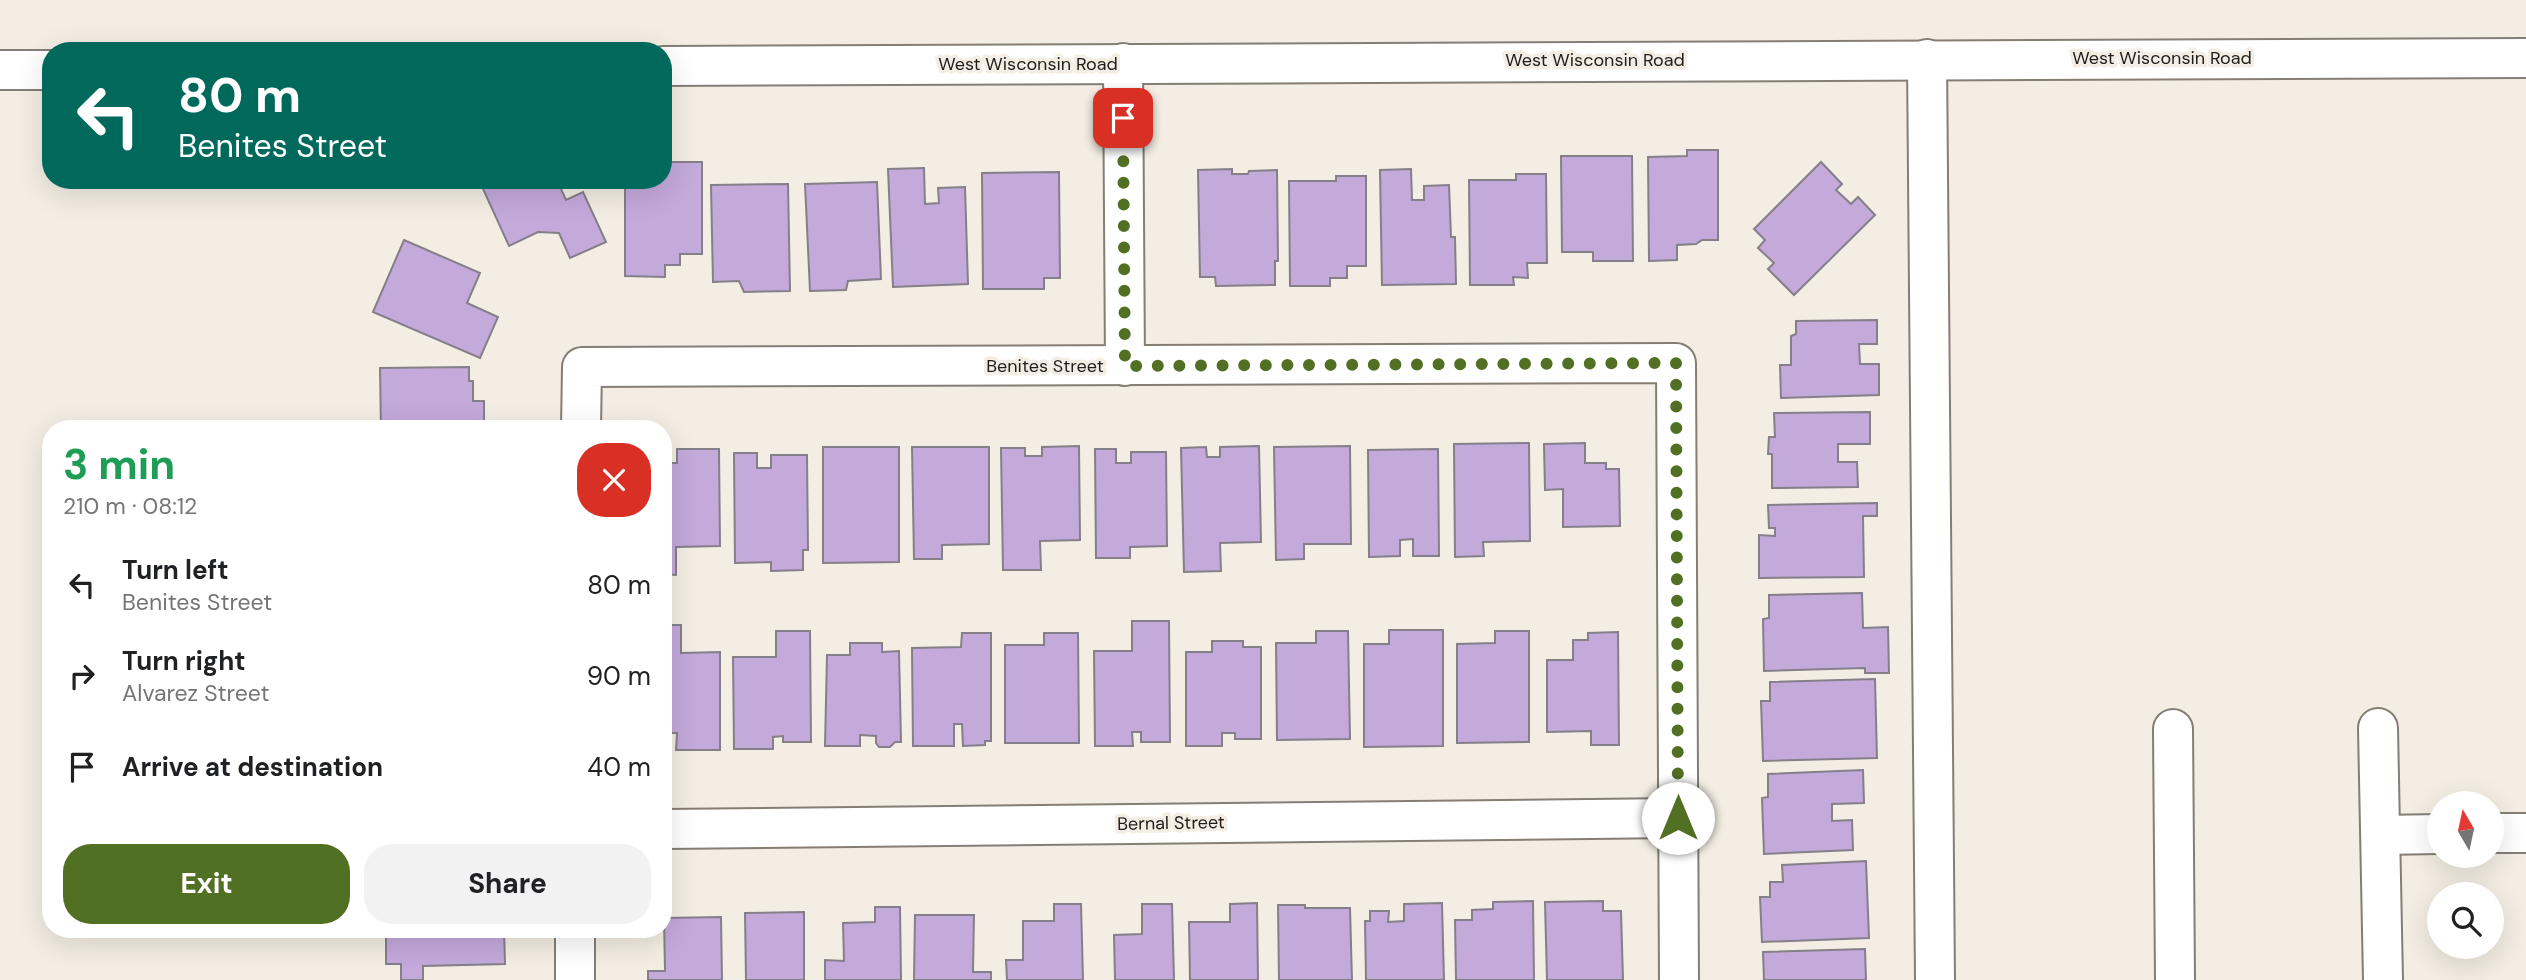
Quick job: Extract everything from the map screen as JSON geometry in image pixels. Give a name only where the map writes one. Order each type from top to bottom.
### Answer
[{"type":"street","name":"West Wisconsin Road","points":[[672,66],[2526,58]]},
{"type":"street","points":[[1927,59],[1935,980]]},
{"type":"street","points":[[1123,63],[1125,366]]},
{"type":"street","points":[[0,71],[42,70]]},
{"type":"street","name":"Benites Street","points":[[581,420],[582,367],[1676,363],[1678,818]]},
{"type":"street","points":[[2378,728],[2384,980]]},
{"type":"street","points":[[2173,729],[2175,980]]},
{"type":"street","points":[[1678,818],[1679,980]]},
{"type":"street","name":"Bernal Street","points":[[672,829],[1678,818]]},
{"type":"street","points":[[2504,833],[2526,833]]},
{"type":"street","points":[[2381,835],[2427,834]]},
{"type":"street","points":[[575,938],[575,980]]},
{"type":"building","points":[[1687,150],[1718,150],[1718,240],[1677,245],[1677,260],[1649,261],[1648,157],[1687,156]]},
{"type":"building","points":[[1561,156],[1632,156],[1633,261],[1593,261],[1593,252],[1562,252]]},
{"type":"building","points":[[672,162],[702,162],[702,254],[680,254],[680,265],[665,265],[665,277],[625,276],[625,189],[672,189]]},
{"type":"building","points":[[1821,162],[1842,184],[1836,190],[1851,204],[1858,197],[1875,215],[1794,295],[1768,269],[1774,263],[1758,248],[1765,240],[1754,229]]},
{"type":"building","points":[[924,168],[925,204],[939,203],[938,188],[965,187],[968,284],[893,287],[888,169]]},
{"type":"building","points":[[1232,169],[1232,174],[1277,170],[1278,261],[1275,261],[1275,285],[1216,286],[1215,277],[1200,277],[1198,170]]},
{"type":"building","points":[[1411,169],[1412,200],[1424,200],[1424,186],[1449,185],[1451,237],[1455,237],[1456,284],[1382,285],[1380,170]]},
{"type":"building","points":[[1059,172],[1060,278],[1044,278],[1044,289],[983,289],[982,173]]},
{"type":"building","points":[[1516,174],[1546,174],[1547,263],[1527,263],[1528,278],[1513,277],[1514,285],[1470,285],[1469,180],[1516,180]]},
{"type":"building","points":[[1336,176],[1366,176],[1366,266],[1347,266],[1347,278],[1330,278],[1330,286],[1290,286],[1289,181],[1336,181]]},
{"type":"building","points":[[877,182],[881,279],[848,281],[846,290],[810,291],[805,184]]},
{"type":"building","points":[[788,184],[790,291],[744,292],[739,281],[713,282],[711,185]]},
{"type":"building","points":[[483,189],[561,189],[566,200],[583,192],[606,242],[570,258],[559,233],[538,232],[509,246]]},
{"type":"building","points":[[404,240],[480,273],[467,303],[498,317],[480,358],[373,312]]},
{"type":"building","points":[[1877,320],[1877,344],[1859,344],[1860,364],[1879,364],[1879,395],[1781,398],[1780,365],[1791,365],[1791,336],[1796,334],[1796,321]]},
{"type":"building","points":[[469,367],[469,381],[473,381],[473,401],[484,401],[484,420],[381,420],[380,368]]},
{"type":"building","points":[[1870,412],[1870,444],[1838,444],[1838,462],[1857,462],[1858,487],[1772,488],[1772,454],[1768,454],[1769,437],[1775,437],[1774,413]]},
{"type":"building","points":[[1529,443],[1530,541],[1483,542],[1484,556],[1455,557],[1454,444]]},
{"type":"building","points":[[1585,443],[1585,463],[1606,463],[1606,469],[1619,469],[1620,526],[1563,527],[1563,489],[1545,490],[1544,444]]},
{"type":"building","points":[[1079,446],[1080,540],[1040,541],[1041,570],[1003,570],[1001,448],[1025,448],[1025,456],[1042,456],[1042,447]]},
{"type":"building","points":[[1259,446],[1261,542],[1220,543],[1221,571],[1184,572],[1181,448],[1206,447],[1207,457],[1220,457],[1220,447]]},
{"type":"building","points":[[1350,446],[1351,544],[1304,544],[1304,559],[1276,560],[1274,447]]},
{"type":"building","points":[[823,447],[899,447],[899,562],[823,563]]},
{"type":"building","points":[[912,447],[989,447],[989,544],[942,545],[942,559],[914,559]]},
{"type":"building","points":[[677,449],[719,449],[720,546],[676,547],[676,575],[672,575],[672,463],[677,463]]},
{"type":"building","points":[[1095,449],[1116,449],[1116,463],[1131,463],[1131,452],[1166,452],[1167,546],[1130,547],[1130,558],[1096,558]]},
{"type":"building","points":[[1438,449],[1439,556],[1413,556],[1413,539],[1400,540],[1400,556],[1369,557],[1368,450]]},
{"type":"building","points":[[734,453],[757,453],[757,468],[771,468],[771,455],[807,455],[808,550],[803,550],[803,570],[771,571],[771,562],[735,563]]},
{"type":"building","points":[[1877,503],[1877,516],[1863,516],[1864,577],[1759,578],[1759,535],[1775,536],[1775,528],[1769,528],[1768,505]]},
{"type":"building","points":[[1862,593],[1863,628],[1888,627],[1889,673],[1865,673],[1865,668],[1764,671],[1763,619],[1769,618],[1769,595]]},
{"type":"building","points":[[1132,621],[1169,621],[1170,742],[1141,742],[1141,732],[1132,732],[1133,746],[1095,746],[1094,651],[1132,651]]},
{"type":"building","points":[[672,625],[681,625],[681,653],[720,652],[720,750],[676,750],[677,733],[672,733]]},
{"type":"building","points":[[1389,630],[1443,630],[1443,746],[1364,747],[1364,644],[1389,644]]},
{"type":"building","points":[[776,631],[810,631],[811,742],[783,742],[783,736],[773,737],[773,749],[734,749],[733,657],[776,657]]},
{"type":"building","points":[[1316,631],[1348,631],[1350,739],[1277,740],[1276,643],[1316,643]]},
{"type":"building","points":[[1495,631],[1529,631],[1529,742],[1457,743],[1457,644],[1495,643]]},
{"type":"building","points":[[1618,632],[1619,745],[1591,745],[1591,731],[1547,732],[1547,660],[1573,660],[1573,640],[1588,640],[1588,633]]},
{"type":"building","points":[[962,633],[991,633],[991,741],[985,741],[985,745],[963,746],[962,724],[954,724],[954,746],[913,746],[912,648],[961,647]]},
{"type":"building","points":[[1044,633],[1078,633],[1079,743],[1005,743],[1005,645],[1044,645]]},
{"type":"building","points":[[1212,641],[1243,641],[1243,647],[1261,647],[1261,739],[1235,739],[1235,733],[1222,733],[1222,746],[1186,746],[1186,652],[1212,652]]},
{"type":"building","points":[[850,643],[882,643],[882,652],[899,651],[901,742],[895,742],[890,747],[879,747],[876,736],[860,735],[860,746],[825,746],[827,655],[850,655]]},
{"type":"building","points":[[1875,679],[1877,758],[1763,761],[1761,701],[1770,701],[1770,682]]},
{"type":"building","points":[[1863,770],[1864,803],[1832,804],[1832,821],[1852,820],[1853,850],[1764,854],[1762,798],[1768,797],[1768,774]]},
{"type":"building","points":[[1866,861],[1869,938],[1762,942],[1760,897],[1770,897],[1770,882],[1783,882],[1782,865]]},
{"type":"building","points":[[1533,901],[1534,980],[1456,980],[1455,920],[1472,920],[1472,910],[1493,909],[1493,902]]},
{"type":"building","points":[[1603,901],[1603,911],[1621,911],[1623,980],[1547,980],[1545,902]]},
{"type":"building","points":[[1257,903],[1258,980],[1190,980],[1189,922],[1230,922],[1230,904]]},
{"type":"building","points":[[1442,903],[1444,980],[1366,980],[1365,921],[1370,921],[1370,911],[1389,911],[1388,922],[1404,921],[1404,904]]},
{"type":"building","points":[[1054,904],[1081,904],[1083,980],[1007,980],[1006,960],[1023,960],[1023,921],[1054,921]]},
{"type":"building","points":[[1142,904],[1172,904],[1174,980],[1115,980],[1114,935],[1142,934]]},
{"type":"building","points":[[1278,905],[1350,908],[1352,980],[1279,980]]},
{"type":"building","points":[[875,907],[900,907],[901,980],[825,980],[825,960],[844,961],[843,923],[875,922]]},
{"type":"building","points":[[804,912],[804,980],[746,980],[745,913]]},
{"type":"building","points":[[915,915],[974,915],[973,972],[991,972],[991,980],[914,980]]},
{"type":"building","points":[[721,917],[722,980],[648,980],[648,971],[665,971],[664,938],[672,938],[672,918]]},
{"type":"building","points":[[386,938],[504,938],[505,964],[423,966],[423,980],[401,980],[401,964],[386,964]]},
{"type":"building","points":[[1865,949],[1866,980],[1764,980],[1763,952]]},
{"type":"route","points":[[1123,118],[1125,366],[1676,363],[1678,818]]}]
